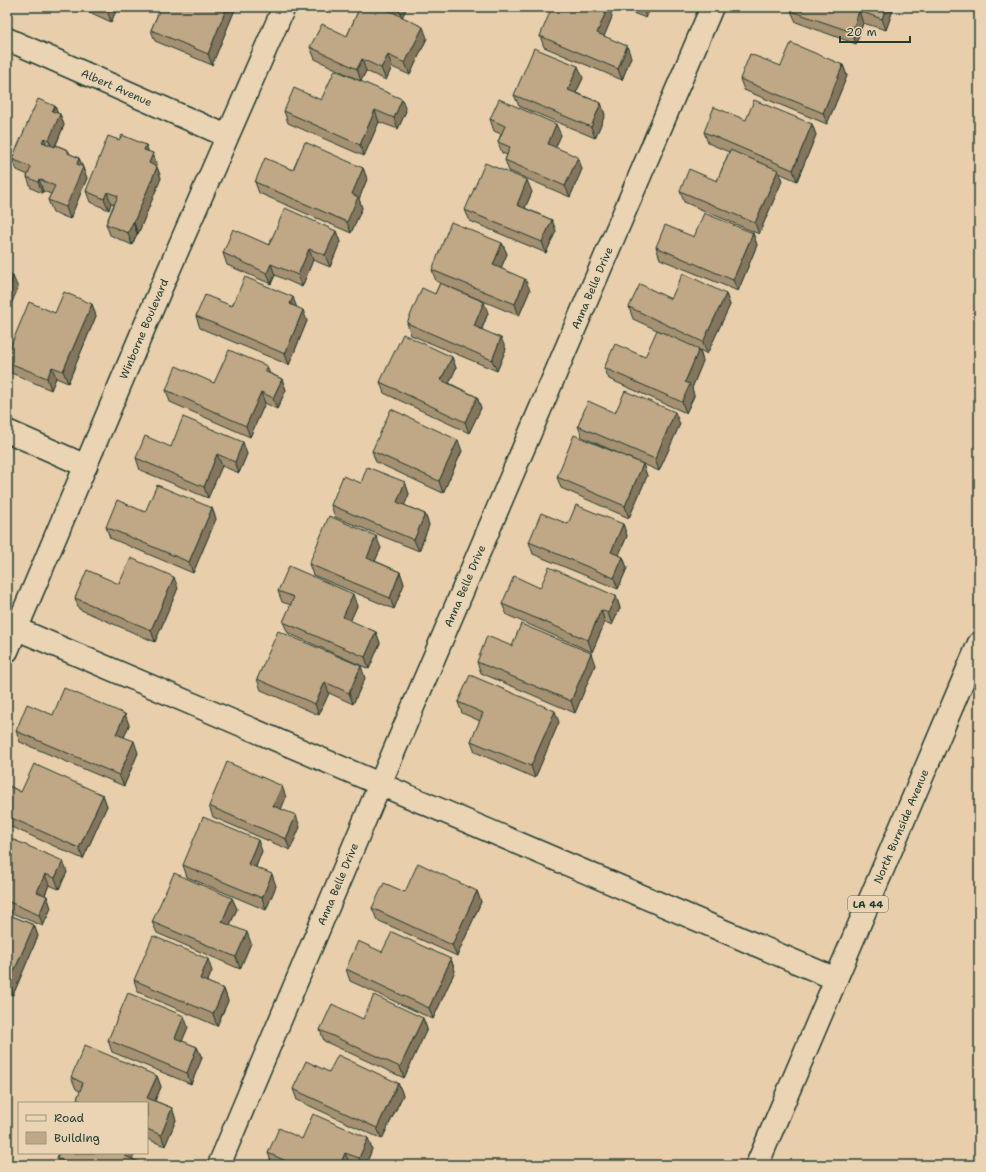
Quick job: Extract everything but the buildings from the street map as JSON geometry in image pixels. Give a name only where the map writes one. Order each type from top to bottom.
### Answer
[{"type":"street","name":"Winborne Boulevard","points":[[7,651],[227,136],[284,7]]},
{"type":"street","name":"Anna Belle Drive","points":[[219,1165],[712,7]]},
{"type":"street","name":"Albert Avenue","points":[[7,39],[227,136]]},
{"type":"street","points":[[7,431],[86,466]]},
{"type":"street","points":[[16,629],[836,979]]},
{"type":"street","name":"North Burnside Avenue","points":[[757,1165],[979,643]]}]
